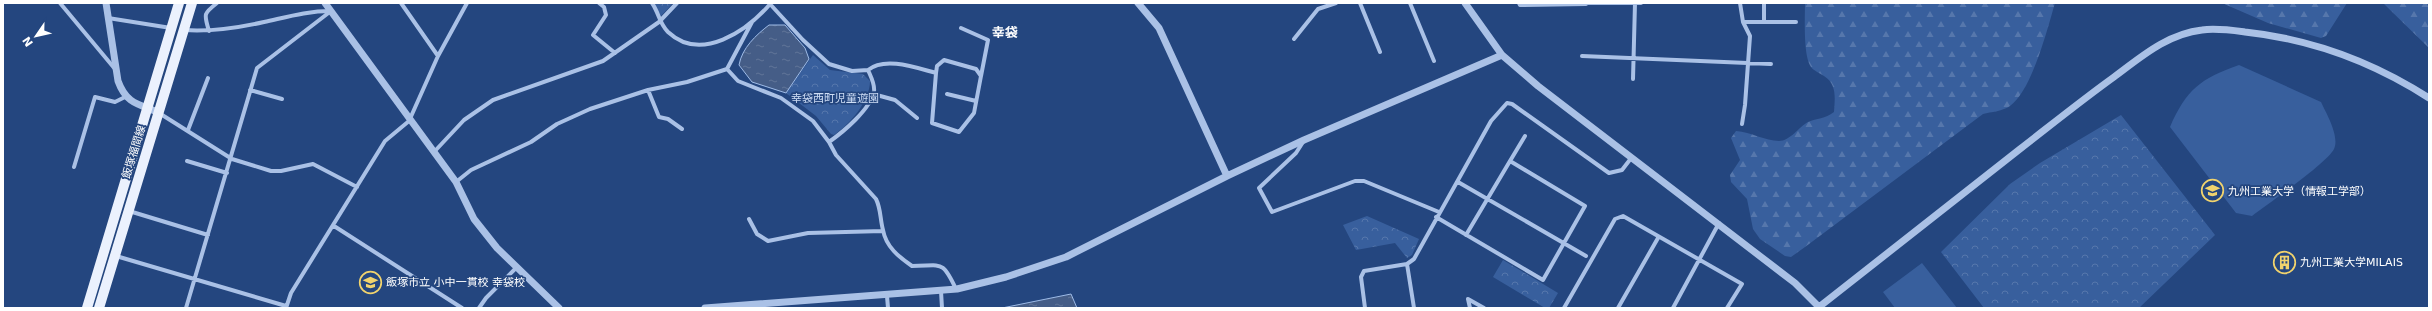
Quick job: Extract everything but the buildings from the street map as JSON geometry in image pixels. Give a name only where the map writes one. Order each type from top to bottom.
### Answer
[{"type":"main road","name":"飯塚福間線","points":[[87,308],[146,108],[179,3]]},
{"type":"main road","name":"飯塚福間線","points":[[99,308],[192,3]]},
{"type":"street","points":[[60,3],[116,70]]},
{"type":"street","points":[[106,3],[118,81],[125,97],[146,108],[158,112],[188,130],[222,155],[232,159],[271,171],[281,171],[313,164],[357,187]]},
{"type":"street","points":[[209,31],[205,16],[206,12],[217,3]]},
{"type":"street","points":[[325,3],[409,121],[456,182],[474,219],[497,248],[559,308]]},
{"type":"street","points":[[400,3],[438,56]]},
{"type":"street","points":[[115,256],[286,307],[291,293],[334,226],[385,141],[409,121],[438,56],[467,3]]},
{"type":"street","points":[[599,3],[606,11],[606,15],[593,35],[615,53]]},
{"type":"street","points":[[652,3],[659,22],[679,40],[692,45],[705,46],[728,37],[752,22],[771,3],[803,40],[829,64],[852,71],[868,70],[873,66],[894,65],[936,73]]},
{"type":"street","points":[[434,152],[464,120],[493,100],[603,61],[659,22],[677,3]]},
{"type":"street","points":[[1138,3],[1160,28],[1227,176]]},
{"type":"street","points":[[1294,40],[1318,9],[1336,3]]},
{"type":"street","points":[[1360,3],[1380,52]]},
{"type":"street","points":[[1410,3],[1434,61]]},
{"type":"street","points":[[1465,3],[1502,56],[1538,86],[1719,223],[1795,283],[1820,308],[2089,95],[2150,51],[2182,34],[2201,30],[2220,29],[2266,34],[2305,41],[2355,60],[2407,84],[2429,98]]},
{"type":"street","points":[[1519,3],[1520,5],[1641,3]]},
{"type":"street","points":[[1633,79],[1635,3]]},
{"type":"street","points":[[1740,3],[1742,22],[1750,36],[1749,63],[1742,124]]},
{"type":"street","points":[[1764,3],[1764,22]]},
{"type":"street","points":[[184,30],[209,31],[264,22],[311,11],[331,11]]},
{"type":"street","points":[[186,308],[232,159],[257,68],[331,11]]},
{"type":"street","points":[[108,18],[171,28]]},
{"type":"street","points":[[456,182],[471,170],[531,142],[557,124],[590,109],[648,90],[687,82],[727,69],[752,22]]},
{"type":"street","points":[[1742,22],[1796,22]]},
{"type":"street","points":[[961,28],[988,40],[974,113],[959,132],[932,122],[937,66],[944,60],[976,69],[981,76]]},
{"type":"street","points":[[705,308],[765,306],[957,290],[1006,278],[1066,257],[1227,176],[1304,140],[1502,56]]},
{"type":"street","points":[[1582,56],[1771,64]]},
{"type":"street","points":[[727,69],[738,81],[781,98],[804,114],[829,142],[836,155],[876,199],[880,207],[883,231],[889,246],[900,258],[912,266],[938,264],[942,266],[947,270],[957,290]]},
{"type":"street","points":[[829,142],[847,129],[873,94],[874,83],[868,70]]},
{"type":"street","points":[[188,130],[208,78]]},
{"type":"street","points":[[250,90],[282,99]]},
{"type":"street","points":[[648,90],[659,117],[668,118],[682,129]]},
{"type":"street","points":[[873,94],[895,100],[917,118]]},
{"type":"street","points":[[947,94],[976,101]]},
{"type":"street","points":[[74,167],[95,97],[115,102],[125,97]]},
{"type":"street","points":[[1365,308],[1361,277],[1364,271],[1407,264],[1414,260],[1436,217],[1458,182],[1491,121],[1506,103],[1512,104],[1609,173],[1622,170],[1632,157]]},
{"type":"street","points":[[1466,235],[1525,136]]},
{"type":"street","points":[[1304,140],[1296,153],[1259,188],[1272,212],[1354,181],[1364,181],[1439,212]]},
{"type":"street","points":[[187,161],[227,173]]},
{"type":"street","points":[[1436,217],[1543,280],[1585,206],[1510,161]]},
{"type":"street","points":[[1458,182],[1586,256]]},
{"type":"street","points":[[129,211],[208,235]]},
{"type":"street","points":[[1564,308],[1615,219],[1623,216],[1658,238],[1700,259],[1742,284],[1727,308]]},
{"type":"street","points":[[749,219],[757,234],[768,241],[808,233],[883,231]]},
{"type":"street","points":[[1673,308],[1719,223]]},
{"type":"street","points":[[334,226],[462,308]]},
{"type":"street","points":[[1618,308],[1658,238]]},
{"type":"street","points":[[1407,264],[1414,308]]},
{"type":"street","points":[[479,308],[486,298],[517,267]]},
{"type":"street","points":[[941,291],[942,308]]},
{"type":"street","points":[[887,296],[888,308]]},
{"type":"street","points":[[1470,308],[1468,299],[1484,308]]},
{"type":"green space","points":[[655,3],[673,3],[660,17]]},
{"type":"green space","points":[[1805,3],[2055,3],[2038,59],[2032,73],[2018,98],[2010,106],[1983,114],[1791,257],[1785,256],[1760,239],[1753,229],[1747,199],[1731,182],[1730,175],[1740,160],[1731,138],[1736,131],[1774,141],[1787,139],[1808,122],[1827,116],[1834,112],[1834,92],[1831,83],[1824,76],[1815,71],[1808,62],[1805,36]]},
{"type":"green space","points":[[2222,3],[2347,3],[2326,36],[2321,38],[2268,23]]},
{"type":"green space","points":[[2383,3],[2429,3],[2429,48]]},
{"type":"green space","name":"幸袋西町児童遊園","points":[[813,55],[830,70],[863,74],[870,81],[867,96],[863,104],[846,125],[834,135],[831,134],[816,116],[786,93]]},
{"type":"green space","points":[[2239,65],[2321,102],[2332,125],[2335,138],[2334,149],[2320,164],[2252,216],[2236,213],[2170,127],[2182,104],[2196,87],[2214,75]]},
{"type":"green space","points":[[2121,115],[2215,235],[2139,308],[1984,308],[1941,252],[2010,184],[2040,163]]},
{"type":"green space","points":[[1367,216],[1419,239],[1412,255],[1407,258],[1395,243],[1356,250],[1343,225]]},
{"type":"green space","points":[[1503,260],[1558,293],[1549,308],[1545,308],[1493,277]]},
{"type":"green space","points":[[1922,263],[1957,308],[1895,308],[1883,292]]},
{"type":"water","points":[[769,25],[785,25],[805,48],[809,59],[786,93],[752,82],[739,65],[746,48],[759,33]]},
{"type":"water","points":[[1071,294],[1077,308],[1002,308]]},
{"type":"place","name":"九州工業大学（情報工学部）","points":[[2212,191]]},
{"type":"place","name":"九州工業大学MILAIS","points":[[2284,262]]},
{"type":"place","name":"飯塚市立 小中一貫校 幸袋校","points":[[371,282]]},
{"type":"district","name":"幸袋","points":[[1005,32]]}]
